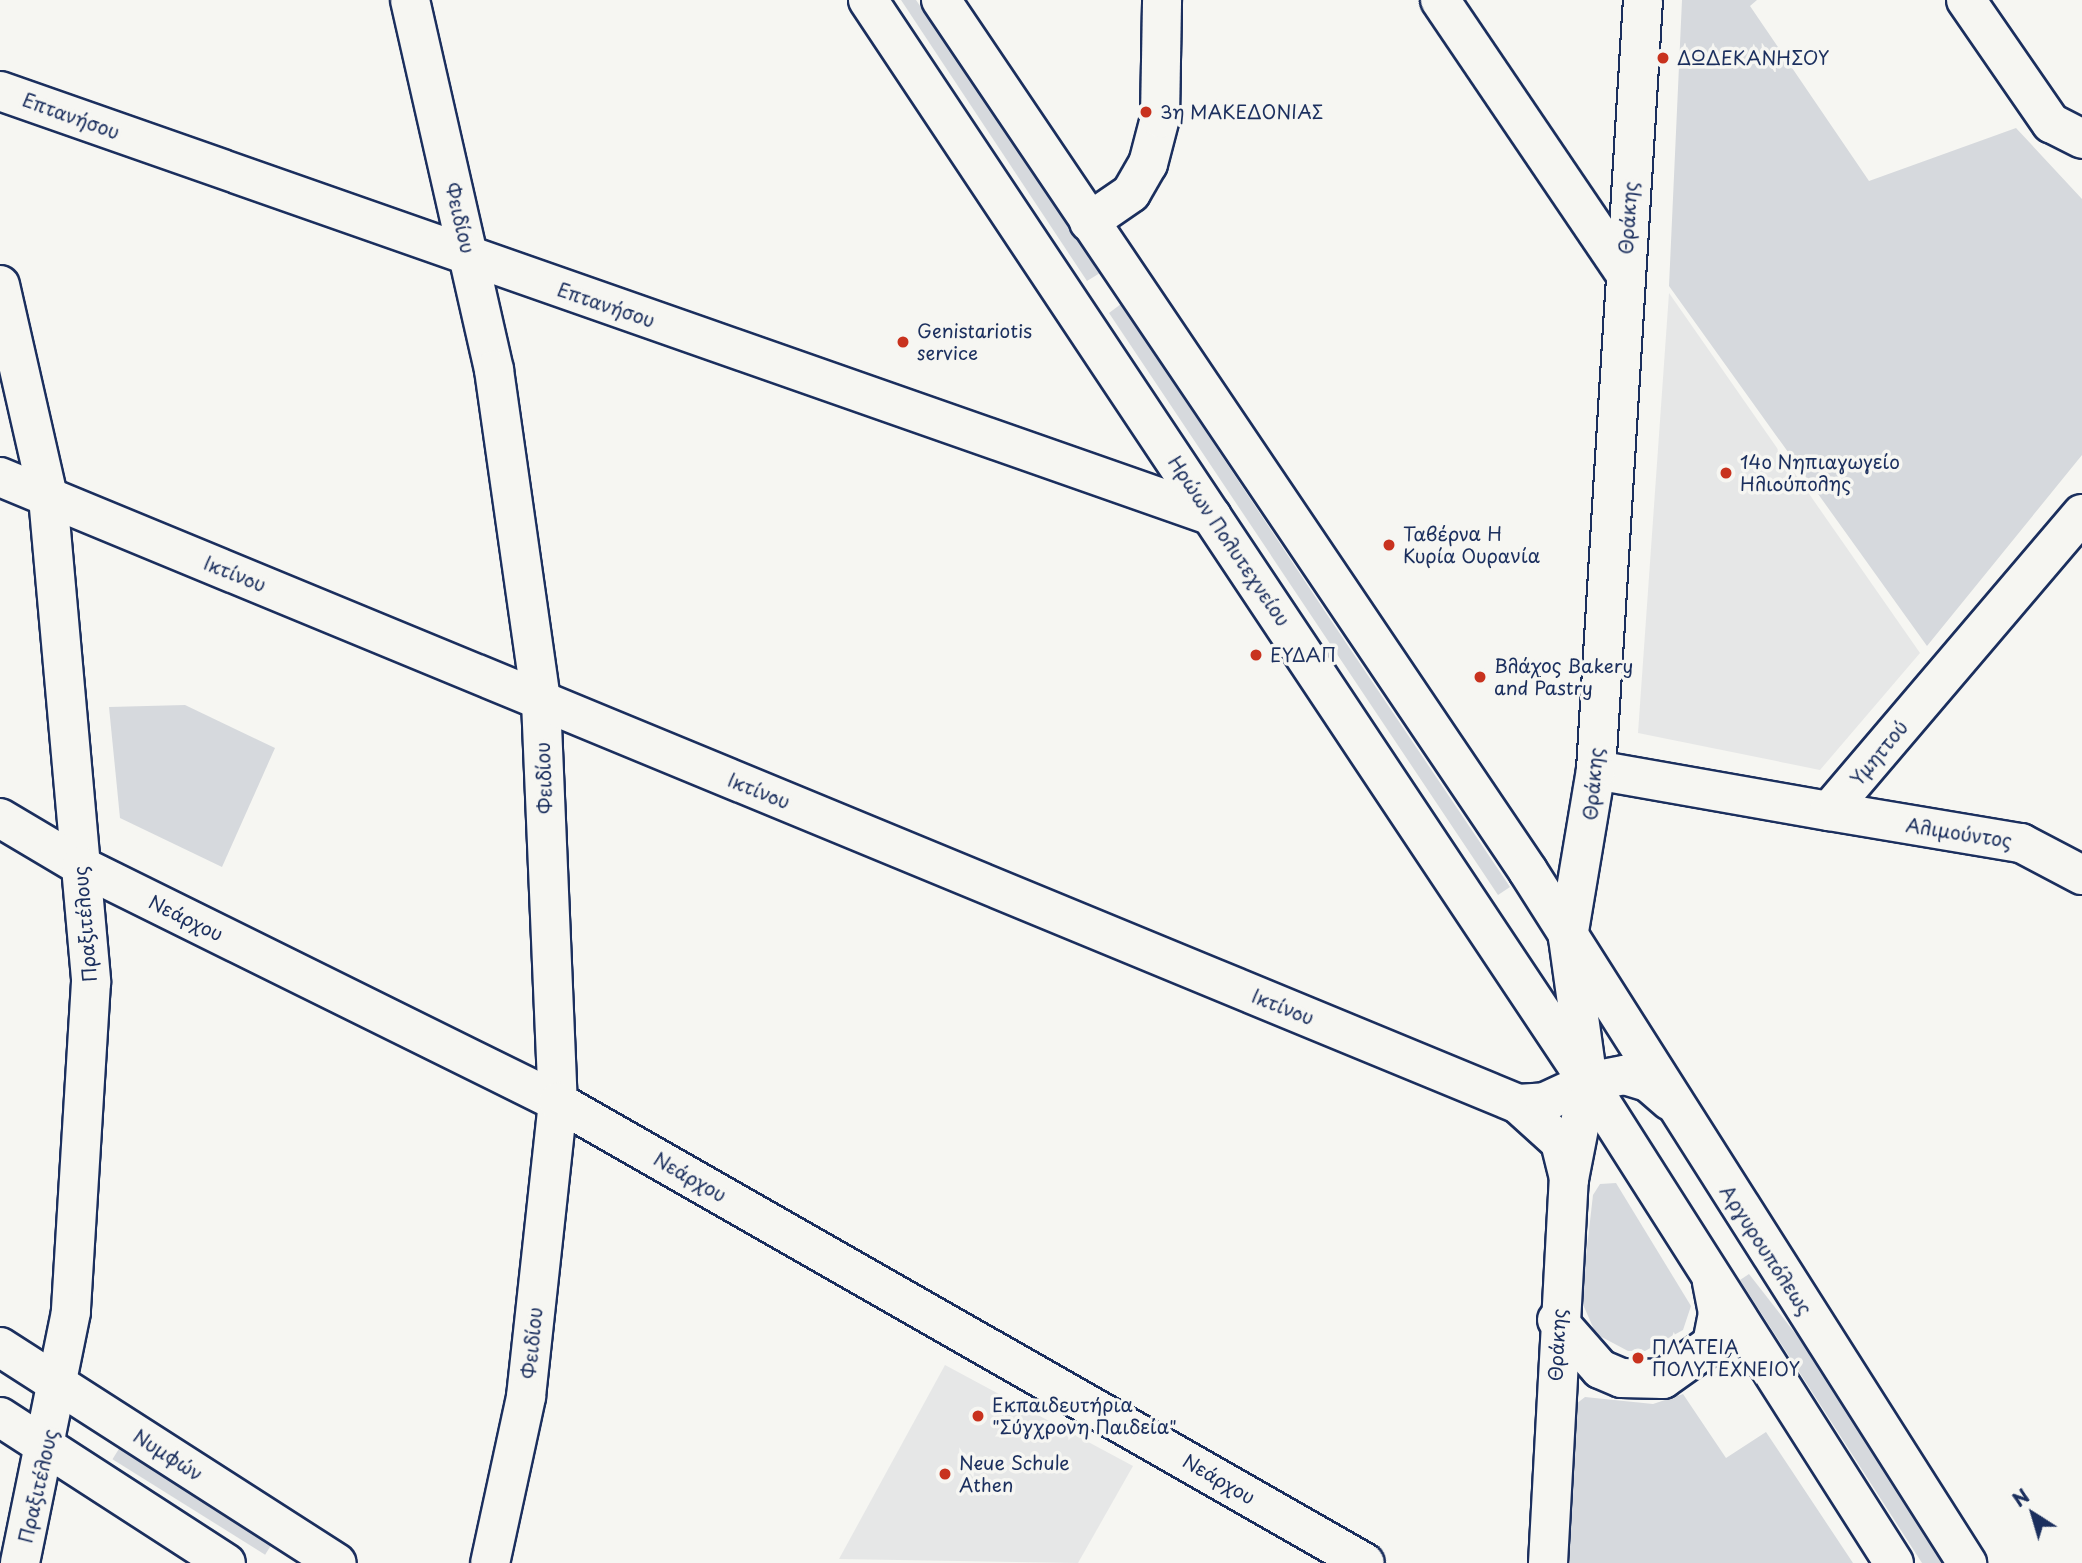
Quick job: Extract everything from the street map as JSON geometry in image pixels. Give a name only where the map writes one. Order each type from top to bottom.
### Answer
[{"type":"street","name":"Φειδίου","points":[[410,0],[494,370],[541,701],[558,1102],[526,1397],[490,1563]]},
{"type":"street","name":"Ηρώων Πολυτεχνείου","points":[[868,0],[1588,1082]]},
{"type":"street","points":[[942,0],[1568,937]]},
{"type":"street","points":[[1089,222],[1131,192],[1148,164],[1160,118],[1162,0]]},
{"type":"street","points":[[1440,0],[1623,272]]},
{"type":"street","name":"Θράκης","points":[[1548,1563],[1558,1320],[1569,1179],[1588,1082],[1568,937],[1596,770],[1623,272],[1643,0]]},
{"type":"street","points":[[1966,0],[2051,123],[2082,139]]},
{"type":"street","name":"Επτανήσου","points":[[0,91],[1212,516]]},
{"type":"street","name":"Πραξιτέλους","points":[[0,285],[48,497],[91,996],[84,1159],[61,1386],[20,1563]]},
{"type":"street","name":"Ικτίνου","points":[[0,477],[1518,1104],[1546,1122],[1560,1142],[1569,1179]]},
{"type":"street","name":"Υμηττού","points":[[1829,811],[2082,514]]},
{"type":"street","points":[[1596,770],[1829,811]]},
{"type":"street","name":"Αλιμούντος","points":[[1829,811],[2021,843],[2082,875]]},
{"type":"street","name":"Νεάρχου","points":[[0,818],[81,866],[558,1102],[1365,1563]]},
{"type":"street","name":"Αργυρουπόλεως","points":[[1568,937],[1967,1563]]},
{"type":"street","points":[[1518,1104],[1545,1102],[1588,1082],[1625,1075],[1648,1082],[1671,1101]]},
{"type":"street","points":[[1588,1082],[1712,1281],[1894,1563]]},
{"type":"street","points":[[1558,1320],[1600,1369],[1621,1378],[1663,1379],[1712,1344],[1718,1313],[1712,1281]]},
{"type":"street","name":"Νυμφών","points":[[0,1347],[337,1563]]},
{"type":"street","points":[[0,1417],[226,1563]]},
{"type":"shaded area","points":[[901,0],[916,0],[1100,273],[1087,281]]},
{"type":"shaded area","points":[[1682,0],[1757,0],[1750,6],[1869,181],[2016,128],[2082,199],[2082,455],[1927,646],[1669,286]]},
{"type":"shaded area","name":"14ο Νηπιαγωγείο Ηλιούπολης","points":[[1669,293],[1920,653],[1820,770],[1638,733]]},
{"type":"shaded area","points":[[1121,304],[1510,887],[1498,895],[1109,313]]},
{"type":"shaded area","points":[[185,705],[275,748],[222,867],[120,818],[109,707]]},
{"type":"shaded area","points":[[1616,1183],[1691,1306],[1683,1330],[1645,1351],[1628,1351],[1596,1334],[1581,1300],[1593,1195],[1600,1184]]},
{"type":"shaded area","points":[[1749,1274],[1805,1346],[1944,1563],[1922,1563],[1740,1280]]},
{"type":"shaded area","name":"Εκπαιδευτήρια \"Σύγχρονη Παιδεία\"","points":[[945,1365],[1133,1466],[1078,1563],[839,1559]]},
{"type":"shaded area","points":[[1683,1394],[1726,1458],[1766,1432],[1853,1563],[1564,1563],[1571,1408],[1585,1397],[1653,1404]]},
{"type":"shaded area","points":[[122,1444],[275,1539],[265,1555],[112,1459]]},
{"type":"place","name":"ΔΩΔΕΚΑΝΗΣΟΥ","points":[[1663,58]]},
{"type":"place","name":"3η ΜΑΚΕΔΟΝΙΑΣ","points":[[1146,112]]},
{"type":"place","name":"Genistariotis service","points":[[903,342]]},
{"type":"place","name":"14ο Νηπιαγωγείο Ηλιούπολης","points":[[1726,473]]},
{"type":"place","name":"Ταβέρνα Η Κυρία Ουρανία","points":[[1389,545]]},
{"type":"place","name":"ΕΥΔΑΠ","points":[[1256,655]]},
{"type":"place","name":"Βλάχος Bakery and Pastry","points":[[1480,677]]},
{"type":"place","name":"ΠΛΑΤΕΙΑ ΠΟΛΥΤΕΧΝΕΙΟΥ","points":[[1638,1358]]},
{"type":"place","name":"Εκπαιδευτήρια \"Σύγχρονη Παιδεία\"","points":[[978,1416]]},
{"type":"place","name":"Neue Schule Athen","points":[[945,1474]]}]
